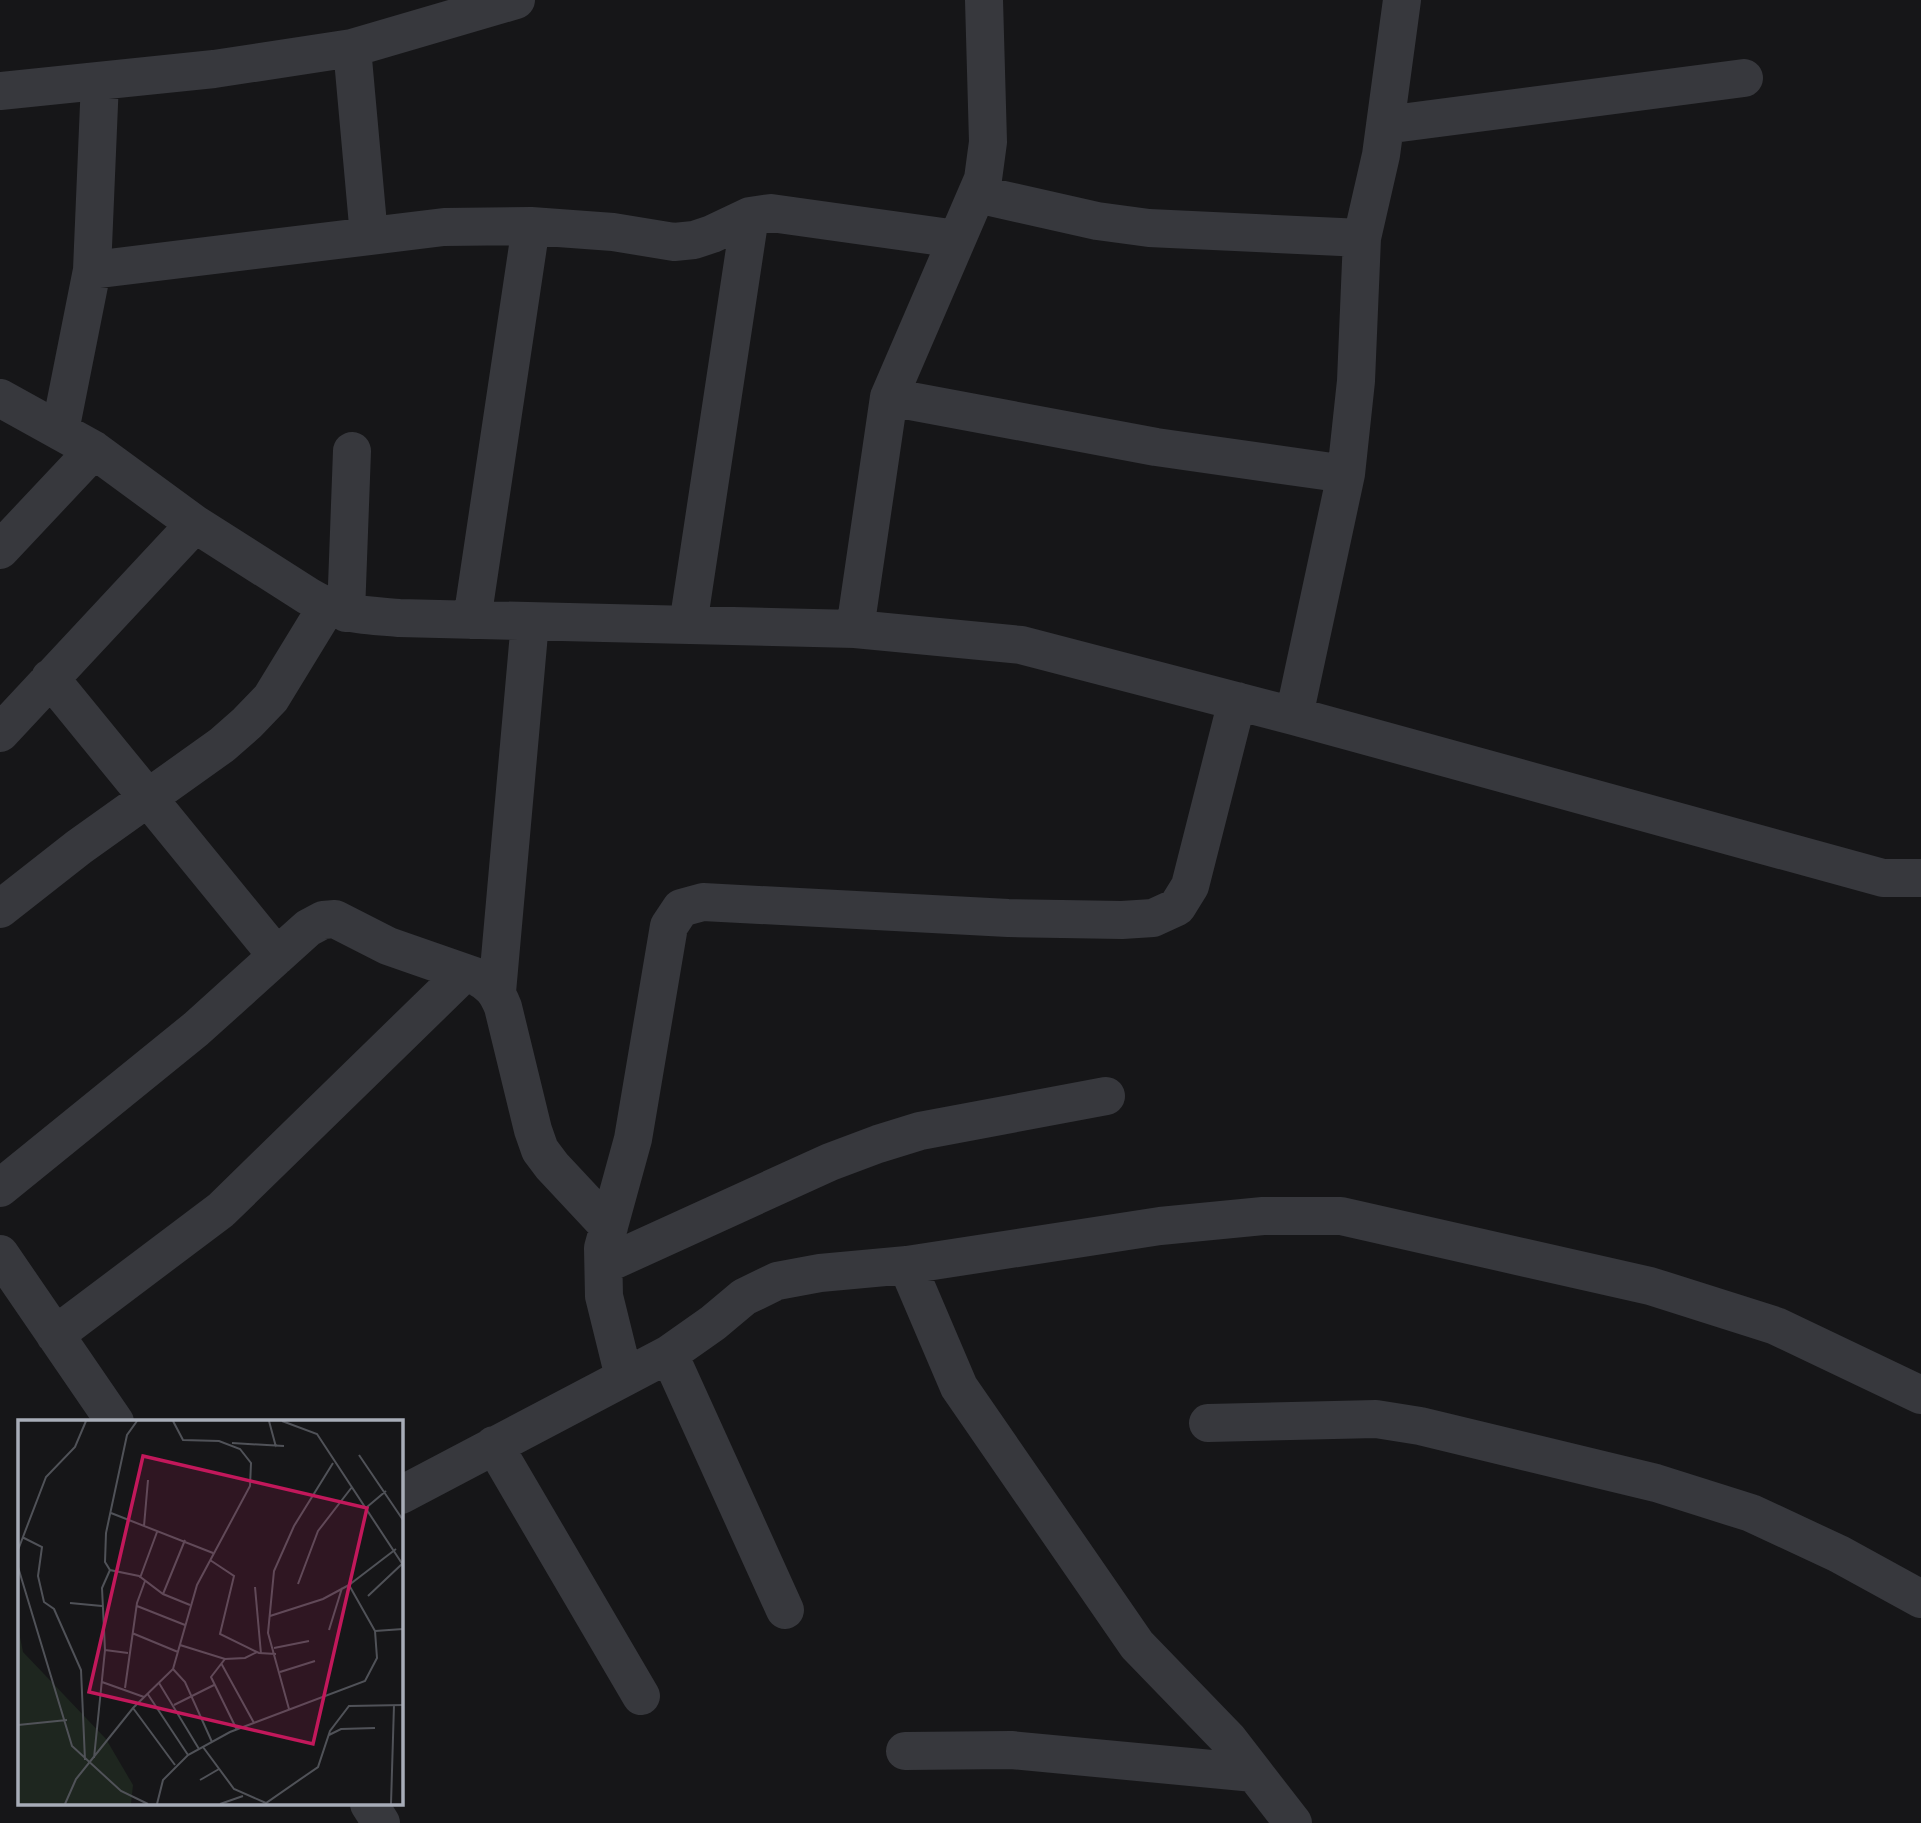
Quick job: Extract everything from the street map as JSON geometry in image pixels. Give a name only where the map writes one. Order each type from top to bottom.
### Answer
[{"type":"street","points":[[0,91],[214,69],[352,48],[516,0]]},
{"type":"street","points":[[855,629],[889,397],[983,179],[988,142],[984,0]]},
{"type":"street","points":[[1294,716],[1346,474],[1356,381],[1362,238],[1381,155],[1402,0]]},
{"type":"street","points":[[352,48],[369,236]]},
{"type":"street","points":[[1385,125],[1744,78]]},
{"type":"street","points":[[60,431],[92,270],[100,81]]},
{"type":"street","points":[[977,194],[1097,221],[1149,228],[1362,238]]},
{"type":"street","points":[[92,270],[444,227],[531,226],[614,232],[674,242],[694,240],[750,216],[771,213],[957,239]]},
{"type":"street","points":[[688,625],[750,216]]},
{"type":"street","points":[[472,620],[531,226]]},
{"type":"street","points":[[889,397],[1156,447],[1346,474]]},
{"type":"street","points":[[0,398],[94,450],[195,524],[336,610],[399,618],[855,629],[1021,645],[1294,716],[1883,877],[1921,878]]},
{"type":"street","points":[[0,550],[94,450]]},
{"type":"street","points":[[0,909],[79,846],[222,745],[271,698],[336,610],[352,451]]},
{"type":"street","points":[[0,733],[195,524]]},
{"type":"street","points":[[497,992],[530,622]]},
{"type":"street","points":[[50,678],[277,956]]},
{"type":"street","points":[[624,1377],[604,1296],[603,1248],[633,1139],[669,926],[681,908],[703,902],[1008,918],[1153,918],[1177,907],[1190,886],[1237,701]]},
{"type":"street","points":[[0,1188],[196,1029],[308,928],[323,920],[335,919],[388,946],[489,983],[497,992],[503,1007],[540,1150],[609,1227]]},
{"type":"street","points":[[55,1335],[221,1210],[464,973]]},
{"type":"street","points":[[604,1265],[878,1144],[920,1130],[1107,1096]]},
{"type":"street","points":[[402,1494],[669,1354],[744,1297],[777,1281],[820,1273],[908,1265],[1160,1226],[1263,1216],[1341,1216],[1650,1286],[1776,1326],[1921,1395]]},
{"type":"street","points":[[0,1254],[114,1420]]},
{"type":"street","points":[[908,1265],[959,1387],[1136,1645],[1228,1739],[1293,1823]]},
{"type":"street","points":[[669,1354],[785,1610]]},
{"type":"street","points":[[1208,1423],[1376,1419],[1420,1426],[1656,1483],[1751,1513],[1839,1554],[1921,1598]]},
{"type":"street","points":[[494,1445],[640,1696]]},
{"type":"street","points":[[905,1751],[1011,1750],[1254,1773]]},
{"type":"street","points":[[370,1806],[381,1823]]}]
